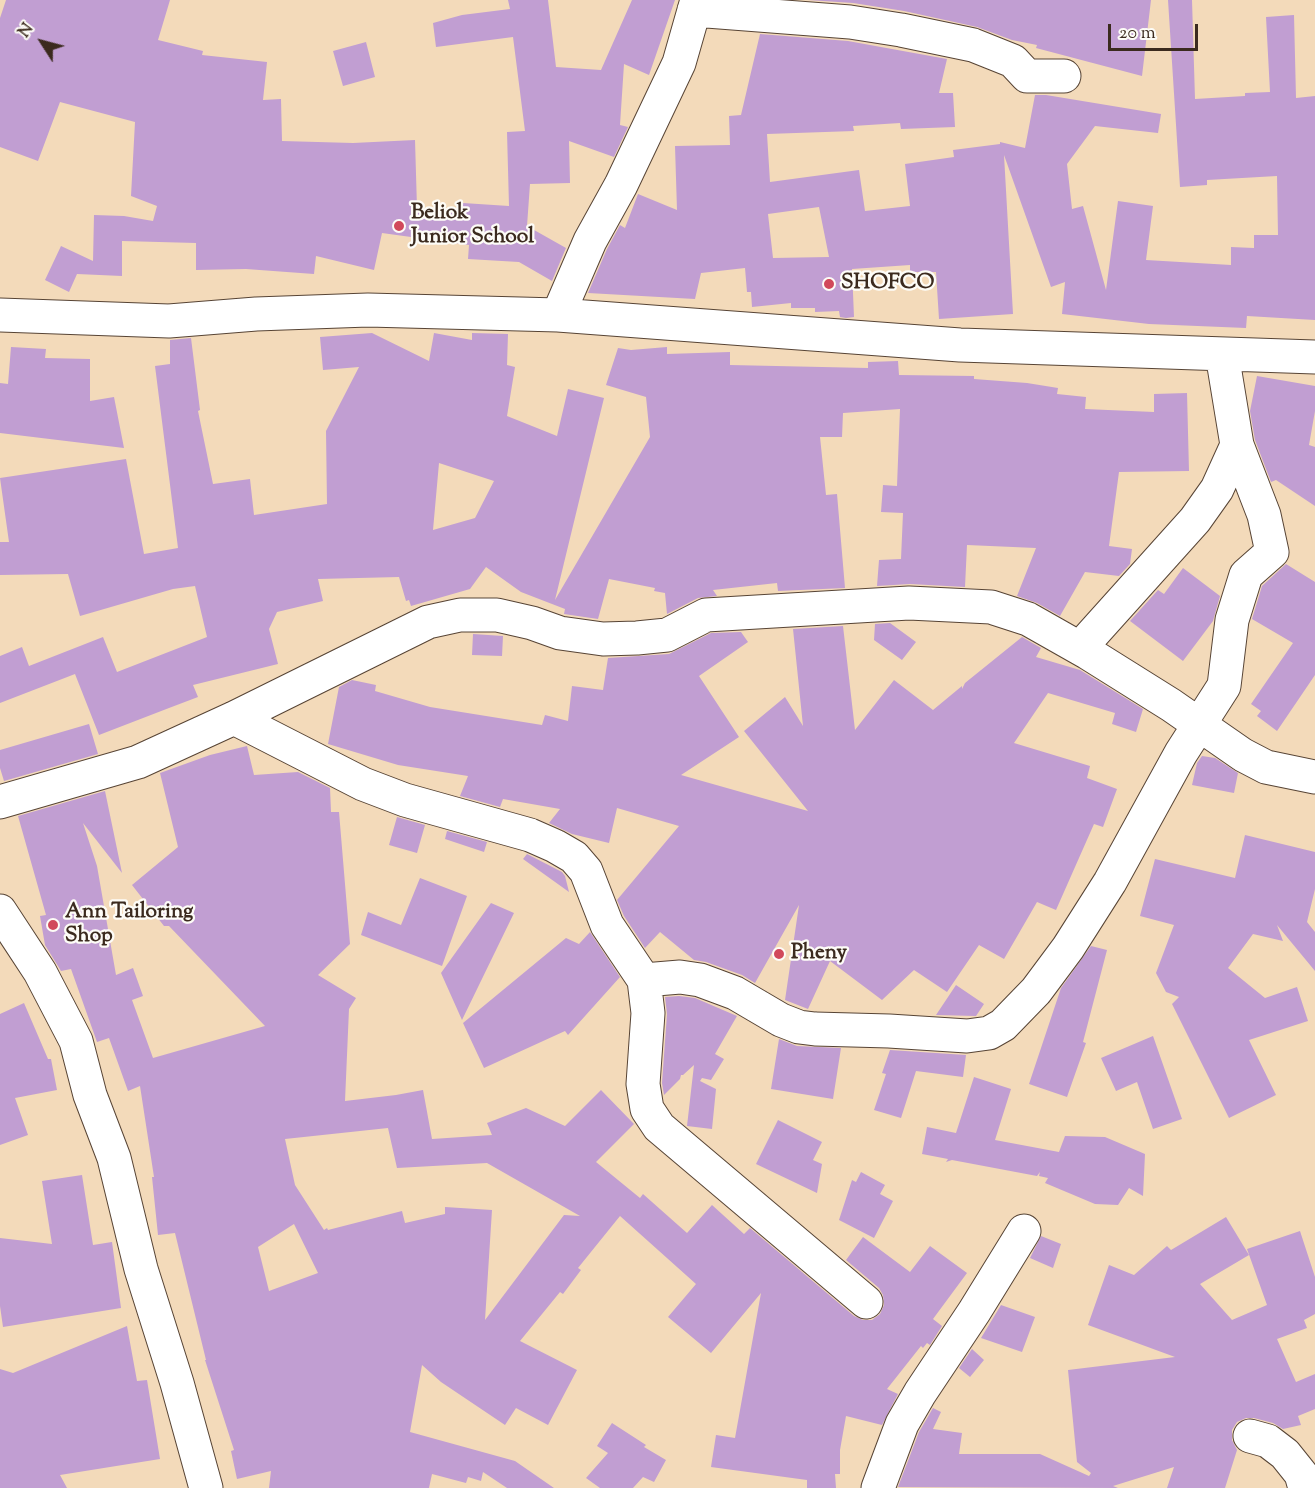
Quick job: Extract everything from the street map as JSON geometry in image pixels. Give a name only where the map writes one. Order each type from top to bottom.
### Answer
[{"type":"street","points":[[558,315],[590,241],[621,185],[679,63],[695,5],[902,30],[973,45],[1012,62],[1026,76],[1064,76]]},
{"type":"street","points":[[0,315],[169,321],[256,314],[368,310],[558,315],[960,345],[1315,357]]},
{"type":"street","points":[[644,980],[680,977],[717,985],[781,1020],[799,1027],[967,1036],[988,1033],[1003,1025],[1036,992],[1068,948],[1110,882],[1154,799],[1224,686],[1232,620],[1246,575],[1272,552],[1264,515],[1237,445],[1222,354]]},
{"type":"street","points":[[1080,648],[1196,520],[1217,489],[1237,445]]},
{"type":"street","points":[[0,802],[138,762],[234,718],[418,626],[460,615],[497,615],[532,623],[560,633],[603,639],[667,635],[706,615],[921,603],[991,607],[1028,619],[1080,648],[1171,705],[1242,755],[1266,767],[1315,777]]},
{"type":"street","points":[[234,718],[363,784],[405,800],[530,835],[574,857],[586,871],[607,925],[644,980],[648,1013],[643,1084],[647,1108],[659,1127],[866,1302]]},
{"type":"street","points":[[0,911],[40,972],[76,1041],[90,1095],[114,1158],[141,1269],[177,1383],[206,1488]]},
{"type":"street","points":[[878,1488],[902,1424],[1024,1231]]},
{"type":"street","points":[[1250,1436],[1268,1441],[1285,1454],[1300,1474],[1305,1488]]},
{"type":"building","points":[[6,0],[170,0],[158,40],[203,51],[202,55],[267,62],[263,100],[281,99],[282,141],[353,143],[415,140],[417,208],[462,214],[463,203],[509,206],[507,132],[525,131],[513,37],[436,47],[433,23],[462,15],[510,9],[508,0],[548,0],[556,67],[601,70],[632,0],[675,0],[649,75],[624,64],[620,125],[628,127],[614,157],[569,141],[570,183],[530,184],[527,226],[566,248],[552,281],[519,262],[468,259],[469,245],[382,233],[374,270],[316,256],[314,274],[246,269],[196,270],[196,243],[122,241],[122,276],[77,274],[69,292],[45,280],[61,246],[93,261],[94,215],[124,216],[153,221],[157,206],[131,196],[135,122],[60,102],[38,161],[0,147],[0,18]]},
{"type":"building","points":[[808,0],[1151,0],[1142,76],[1036,48],[1037,45],[1012,40],[977,27],[904,11],[853,3]]},
{"type":"building","points":[[1168,0],[1192,0],[1195,99],[1270,92],[1266,17],[1294,15],[1296,98],[1315,96],[1315,320],[1247,316],[1246,328],[1149,324],[1062,314],[1065,282],[1051,287],[1004,155],[1013,314],[939,319],[936,272],[910,272],[910,265],[852,269],[854,317],[846,318],[840,317],[839,311],[815,312],[815,308],[791,308],[791,303],[752,307],[751,292],[747,292],[745,268],[701,273],[695,299],[588,293],[620,225],[625,228],[638,194],[677,210],[675,146],[730,145],[729,116],[741,115],[760,34],[848,41],[947,59],[939,93],[953,93],[955,127],[901,129],[900,123],[853,126],[854,131],[767,134],[770,182],[859,170],[865,211],[910,206],[905,164],[954,157],[953,150],[1000,144],[1000,142],[1025,148],[1035,95],[1046,95],[1161,114],[1158,133],[1095,126],[1067,164],[1072,209],[1083,206],[1106,290],[1118,201],[1153,206],[1146,260],[1231,265],[1231,247],[1254,248],[1254,235],[1278,235],[1277,176],[1207,180],[1207,185],[1180,187]],"holes":[[[819,207],[829,257],[773,258],[768,214]]]},
{"type":"building","points":[[366,42],[375,77],[343,86],[333,51]]},
{"type":"building","points":[[372,333],[429,361],[434,333],[472,340],[472,333],[508,334],[507,365],[515,367],[507,416],[557,436],[568,389],[604,398],[555,600],[650,437],[646,397],[606,385],[618,348],[631,350],[667,347],[667,354],[730,352],[730,365],[868,368],[868,362],[898,361],[899,375],[974,376],[974,379],[1058,388],[1057,394],[1086,397],[1085,409],[1154,412],[1154,394],[1187,393],[1189,471],[1119,472],[1109,546],[1132,549],[1130,564],[1119,576],[1085,572],[1060,616],[1037,603],[1017,596],[1036,548],[967,545],[965,587],[910,584],[877,586],[879,560],[901,559],[903,513],[881,512],[883,485],[897,486],[900,409],[843,413],[842,437],[820,437],[826,495],[837,494],[845,588],[778,591],[777,583],[713,590],[717,596],[698,598],[667,614],[665,593],[654,591],[655,588],[609,579],[598,619],[564,614],[565,609],[521,592],[486,567],[470,589],[411,606],[409,600],[406,601],[399,577],[318,579],[323,601],[277,612],[269,629],[278,664],[193,685],[198,697],[99,735],[75,674],[0,703],[0,656],[22,647],[29,666],[103,637],[117,672],[207,637],[195,586],[173,589],[80,616],[68,574],[0,575],[0,542],[9,542],[0,478],[126,459],[144,554],[178,548],[155,366],[170,364],[170,340],[191,338],[200,410],[198,411],[213,484],[250,479],[254,515],[327,504],[326,431],[359,367],[323,370],[320,337]],"holes":[[[439,463],[494,481],[475,518],[433,530]]]},
{"type":"building","points":[[11,347],[46,349],[45,358],[90,359],[90,401],[114,397],[124,448],[0,433],[0,383],[8,384]]},
{"type":"building","points":[[1257,376],[1315,386],[1315,411],[1309,445],[1315,447],[1315,506],[1276,480],[1271,482],[1255,440],[1250,411]]},
{"type":"building","points":[[1286,564],[1315,582],[1315,675],[1277,731],[1257,716],[1261,711],[1251,704],[1293,643],[1252,619],[1262,586]]},
{"type":"building","points":[[1183,568],[1220,596],[1213,621],[1183,661],[1130,621],[1158,590],[1164,594]]},
{"type":"building","points":[[890,623],[916,642],[902,660],[874,640],[875,624]]},
{"type":"building","points":[[843,626],[855,730],[894,680],[933,710],[962,686],[962,689],[965,683],[1022,637],[1041,648],[1036,657],[1080,670],[1143,709],[1136,732],[1112,724],[1115,713],[1048,693],[1014,743],[1090,766],[1087,778],[1117,789],[1103,827],[1094,824],[1056,910],[1037,902],[1004,959],[979,945],[947,992],[914,970],[882,1000],[830,961],[808,1009],[785,1000],[799,905],[755,983],[742,975],[694,960],[660,932],[645,948],[624,916],[617,900],[679,826],[617,808],[609,843],[572,834],[549,823],[560,809],[503,799],[500,807],[460,796],[468,776],[398,765],[328,744],[339,687],[352,680],[376,685],[375,691],[430,707],[542,725],[545,715],[568,721],[572,686],[603,690],[608,658],[669,654],[711,633],[741,632],[748,642],[699,676],[739,737],[681,775],[808,811],[744,731],[785,697],[803,726],[793,629]]},
{"type":"building","points":[[473,634],[503,636],[502,656],[472,655]]},
{"type":"building","points":[[89,724],[98,754],[4,781],[0,768],[0,750]]},
{"type":"building","points":[[247,746],[254,775],[298,772],[330,788],[331,812],[339,812],[350,944],[318,975],[356,998],[349,1009],[345,1101],[423,1090],[432,1139],[492,1135],[487,1123],[526,1108],[565,1126],[601,1090],[634,1124],[596,1162],[640,1198],[643,1194],[687,1233],[712,1205],[744,1234],[750,1228],[854,1316],[863,1320],[872,1320],[880,1314],[884,1305],[883,1295],[879,1288],[846,1260],[863,1237],[910,1272],[930,1246],[967,1273],[933,1319],[942,1326],[930,1345],[927,1343],[923,1348],[921,1346],[887,1389],[898,1394],[882,1425],[846,1416],[840,1450],[840,1474],[835,1474],[836,1488],[807,1488],[807,1480],[711,1467],[716,1435],[735,1438],[761,1293],[711,1353],[668,1317],[696,1284],[620,1216],[578,1268],[581,1270],[563,1294],[560,1292],[520,1341],[577,1370],[548,1425],[516,1408],[505,1425],[441,1382],[422,1365],[410,1432],[515,1461],[554,1488],[507,1488],[483,1472],[481,1481],[468,1477],[466,1483],[432,1474],[429,1488],[269,1488],[271,1471],[237,1479],[231,1451],[234,1450],[205,1360],[175,1233],[158,1235],[152,1177],[154,1177],[140,1086],[128,1091],[109,1038],[97,1042],[71,969],[61,971],[45,945],[40,916],[46,915],[18,816],[105,791],[122,873],[83,823],[97,866],[116,975],[133,968],[143,996],[132,1000],[153,1058],[265,1026],[169,926],[164,926],[132,885],[178,847],[160,773],[210,755]],"holes":[[[388,1128],[397,1168],[487,1163],[580,1216],[564,1215],[485,1320],[492,1210],[445,1207],[445,1214],[405,1223],[402,1211],[324,1230],[295,1185],[285,1139]],[[294,1224],[318,1273],[269,1291],[258,1247]]]},
{"type":"building","points":[[1202,756],[1215,758],[1238,773],[1234,793],[1192,785],[1197,763]]},
{"type":"building","points":[[397,817],[425,825],[417,853],[389,845]]},
{"type":"building","points":[[447,831],[487,842],[484,852],[445,839]]},
{"type":"building","points":[[1245,835],[1315,852],[1315,889],[1307,922],[1315,932],[1315,971],[1277,925],[1283,941],[1253,934],[1228,968],[1265,998],[1297,987],[1308,1021],[1249,1040],[1276,1095],[1229,1118],[1172,1004],[1179,997],[1166,992],[1156,973],[1174,925],[1140,916],[1155,859],[1235,878]]},
{"type":"building","points":[[527,854],[562,872],[569,892],[523,859]]},
{"type":"building","points":[[420,878],[467,896],[442,966],[361,935],[368,912],[401,925]]},
{"type":"building","points":[[491,903],[514,913],[462,1020],[441,973]]},
{"type":"building","points":[[590,932],[620,977],[568,1035],[565,1031],[484,1068],[463,1023],[566,938],[579,944]]},
{"type":"building","points":[[1091,946],[1107,950],[1083,1042],[1086,1043],[1067,1097],[1029,1084],[1061,988]]},
{"type":"building","points":[[956,985],[984,1004],[976,1016],[936,1015]]},
{"type":"building","points":[[665,997],[695,998],[737,1016],[715,1054],[724,1059],[711,1080],[702,1078],[700,1081],[716,1089],[712,1129],[687,1126],[694,1065],[681,1075],[680,1079],[664,1095],[662,1083],[667,1014]]},
{"type":"building","points":[[24,1003],[48,1059],[51,1059],[57,1090],[15,1098],[28,1135],[0,1145],[0,1014]]},
{"type":"building","points":[[1153,1036],[1182,1119],[1153,1129],[1137,1082],[1116,1091],[1101,1058]]},
{"type":"building","points":[[779,1039],[797,1046],[841,1048],[833,1099],[771,1089]]},
{"type":"building","points":[[890,1050],[966,1055],[963,1077],[916,1071],[901,1118],[874,1110],[886,1074],[882,1073]]},
{"type":"building","points":[[974,1077],[1011,1089],[995,1140],[1059,1152],[1065,1136],[1105,1137],[1145,1154],[1143,1196],[1129,1188],[1118,1205],[1095,1204],[1045,1183],[1048,1178],[1039,1176],[1040,1172],[1037,1176],[952,1160],[946,1162],[948,1159],[922,1154],[927,1127],[956,1133]]},
{"type":"building","points":[[778,1120],[822,1142],[813,1160],[822,1164],[817,1193],[756,1164]]},
{"type":"building","points":[[861,1172],[885,1185],[880,1194],[893,1201],[874,1238],[839,1220],[852,1180],[856,1182]]},
{"type":"building","points":[[82,1175],[93,1245],[112,1242],[121,1308],[3,1327],[0,1306],[0,1238],[52,1244],[42,1181]]},
{"type":"building","points":[[1226,1217],[1249,1255],[1200,1284],[1232,1320],[1267,1305],[1247,1249],[1300,1231],[1315,1277],[1315,1314],[1304,1320],[1307,1328],[1277,1339],[1296,1382],[1315,1374],[1315,1409],[1298,1416],[1301,1425],[1283,1429],[1273,1423],[1254,1418],[1246,1418],[1237,1422],[1232,1430],[1232,1440],[1237,1450],[1225,1488],[1167,1488],[1174,1467],[1113,1486],[1118,1488],[898,1487],[919,1432],[933,1408],[941,1412],[933,1429],[962,1433],[959,1454],[1040,1454],[1089,1476],[1091,1473],[1077,1462],[1068,1370],[1175,1357],[1088,1325],[1109,1265],[1134,1275],[1167,1246],[1171,1250]]},
{"type":"building","points":[[1041,1236],[1061,1244],[1053,1268],[1030,1258]]},
{"type":"building","points":[[1001,1305],[1035,1317],[1022,1352],[981,1338]]},
{"type":"building","points":[[127,1326],[137,1381],[147,1380],[160,1459],[60,1475],[67,1488],[0,1488],[0,1369],[13,1373]]},
{"type":"building","points":[[972,1349],[984,1360],[970,1377],[959,1368]]},
{"type":"building","points":[[612,1423],[666,1460],[654,1482],[643,1477],[633,1488],[600,1488],[586,1478],[608,1453],[597,1446]]},
{"type":"place","name":"Beliok Junior School","points":[[399,226]]},
{"type":"place","name":"SHOFCO","points":[[829,284]]},
{"type":"place","name":"Ann Tailoring Shop","points":[[53,925]]},
{"type":"place","name":"Pheny","points":[[779,954]]}]
